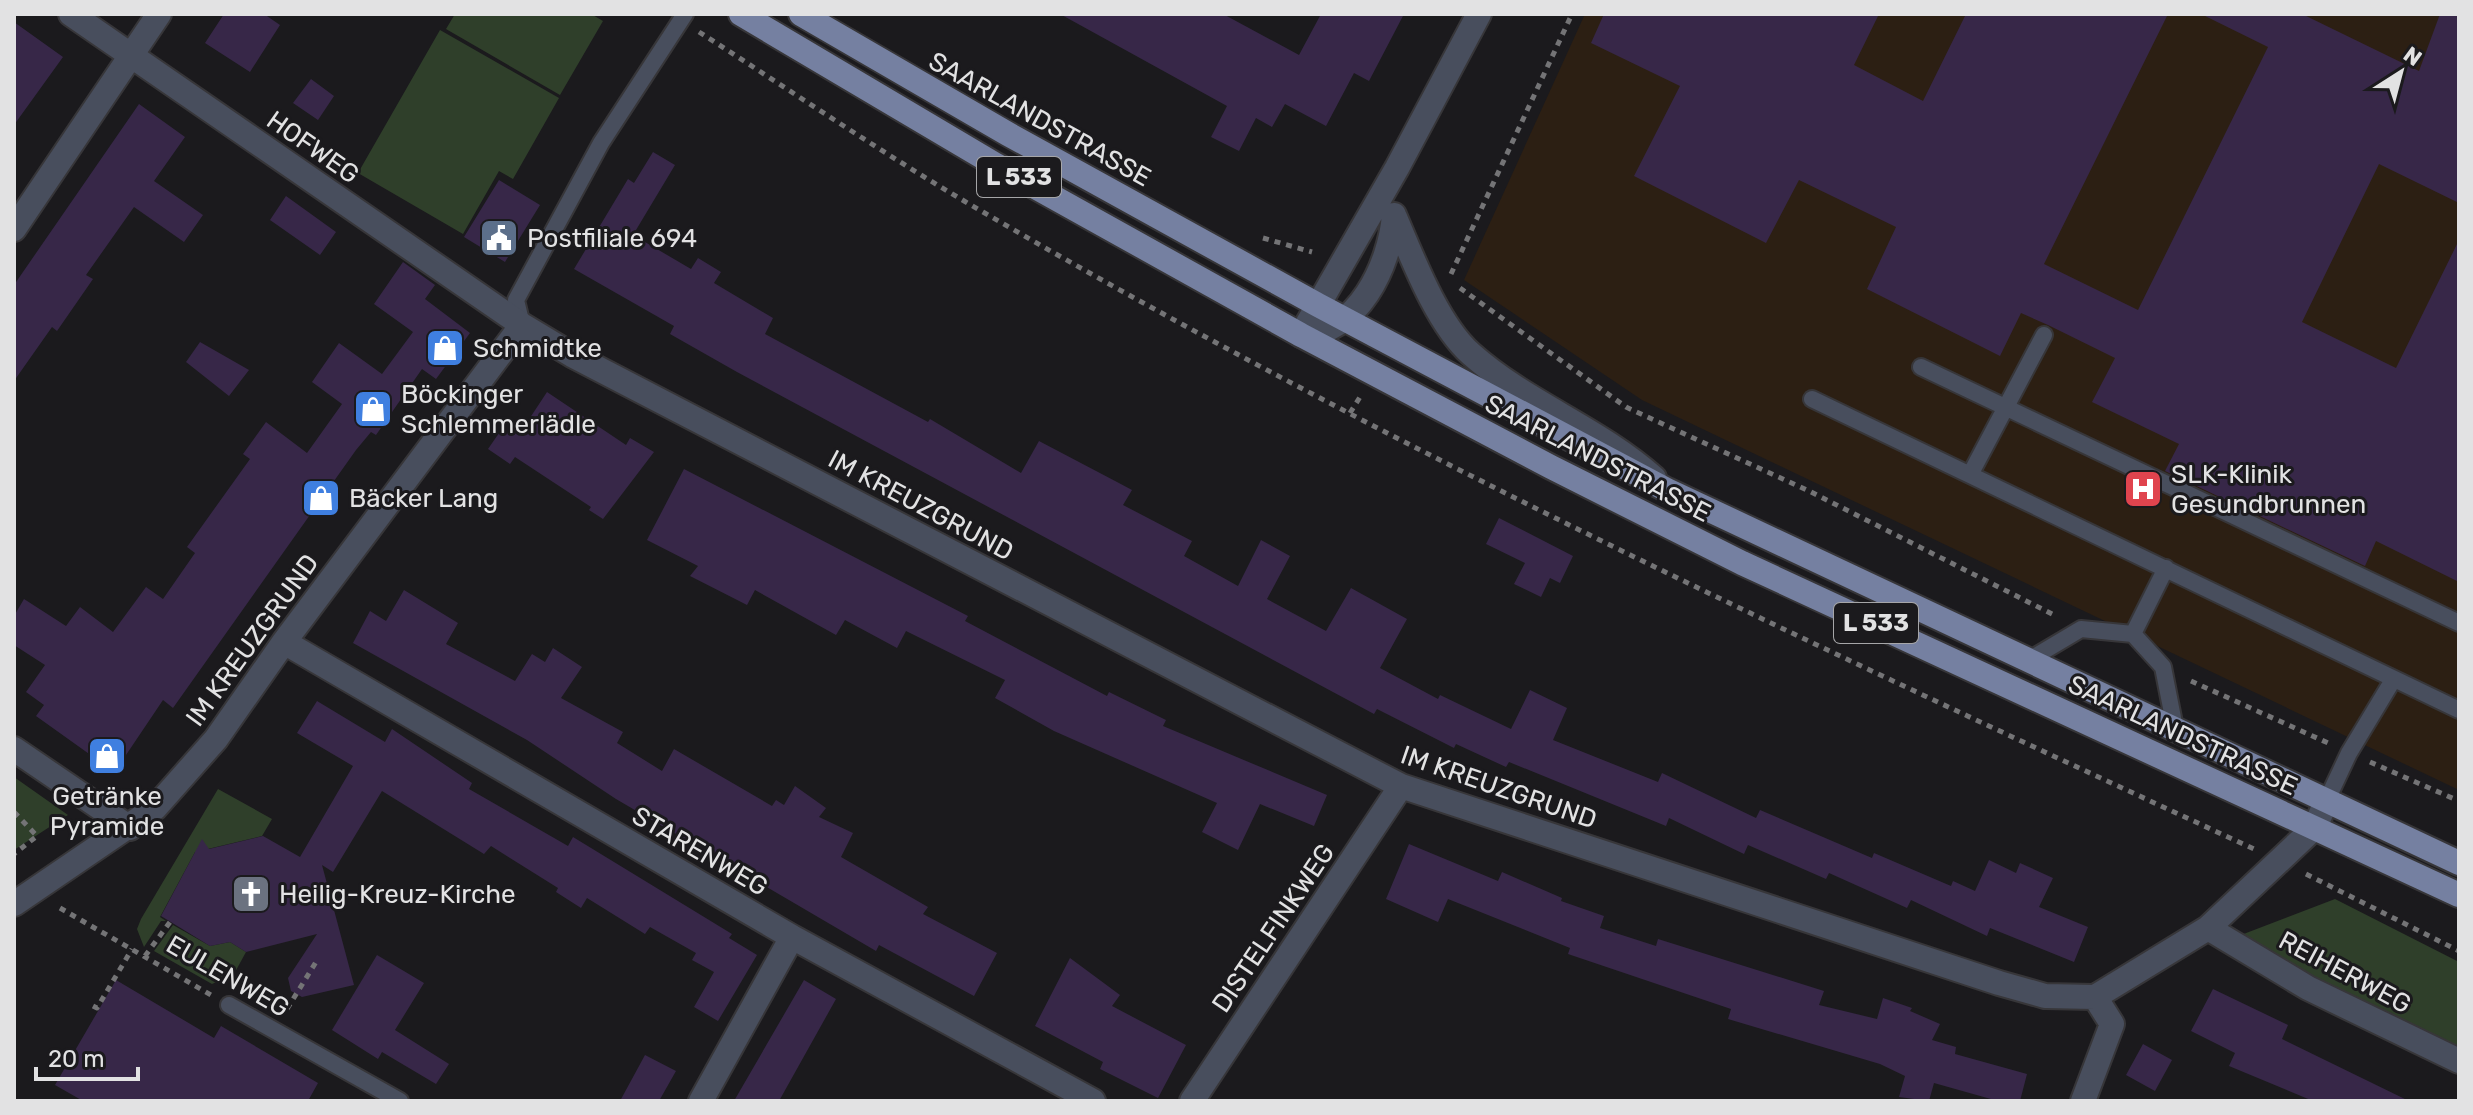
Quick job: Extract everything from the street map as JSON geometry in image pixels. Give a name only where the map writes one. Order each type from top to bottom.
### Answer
[{"type":"main road","name":"SAARLANDSTRASSE","points":[[741,14],[996,165],[1301,335],[1742,563],[2459,895]]},
{"type":"main road","name":"SAARLANDSTRASSE","points":[[801,14],[1008,134],[1318,305],[1667,490],[2459,863]]},
{"type":"street","name":"HOFWEG","points":[[71,14],[522,325]]},
{"type":"street","points":[[14,229],[159,14]]},
{"type":"street","points":[[1397,168],[1392,242],[1361,303],[1347,320],[1319,335],[1301,335],[1397,168],[1479,14]]},
{"type":"street","points":[[1394,215],[1426,290],[1469,352],[1513,384],[1620,448],[1667,490]]},
{"type":"street","name":"IM KREUZGRUND","points":[[23,899],[155,808],[216,739],[284,642],[522,325],[572,355],[1401,786],[1999,983],[2045,996],[2095,997]]},
{"type":"street","name":"STARENWEG","points":[[284,642],[792,937],[1093,1101]]},
{"type":"street","points":[[14,749],[130,828]]},
{"type":"street","name":"DISTELFINKWEG","points":[[1192,1101],[1401,786]]},
{"type":"street","points":[[2083,1101],[2112,1024],[2095,997],[2208,928],[2315,827],[2326,802]]},
{"type":"street","name":"REIHERWEG","points":[[2208,928],[2308,988],[2459,1061]]},
{"type":"street","points":[[701,1101],[792,937]]},
{"type":"lane","points":[[522,325],[516,300],[601,143],[685,14]]},
{"type":"lane","points":[[1971,473],[2044,335]]},
{"type":"lane","points":[[1921,367],[2459,623]]},
{"type":"lane","points":[[1812,399],[2459,710]]},
{"type":"lane","points":[[2133,634],[2166,568]]},
{"type":"lane","points":[[2029,660],[2081,629],[2133,634],[2163,667],[2175,728]]},
{"type":"lane","points":[[2326,802],[2349,753],[2393,680]]},
{"type":"lane","name":"EULENWEG","points":[[229,1005],[400,1101]]},
{"type":"path","points":[[1572,14],[1450,272],[1455,285],[1626,407],[1807,490],[2081,629]]},
{"type":"path","points":[[2163,667],[2459,801]]},
{"type":"path","points":[[14,812],[37,836],[14,854]]},
{"type":"path","name":"EULENWEG","points":[[23,899],[132,949],[229,1005]]},
{"type":"path","points":[[145,956],[170,922]]},
{"type":"path","points":[[93,1006],[97,1008],[132,949]]},
{"type":"path","points":[[274,1031],[316,962]]},
{"type":"shaded area","name":"SLK-Klinik Gesundbrunnen","points":[[1585,14],[2459,14],[2459,790],[1642,400],[1464,280]]},
{"type":"green space","points":[[455,14],[591,14],[603,21],[560,95],[446,29]]},
{"type":"green space","points":[[440,30],[559,98],[513,179],[499,171],[463,234],[358,173]]},
{"type":"green space","points":[[14,777],[68,815],[14,850]]},
{"type":"green space","points":[[218,789],[272,819],[262,836],[195,852],[160,917],[166,921],[161,921],[144,947],[137,929],[141,919]]},
{"type":"green space","points":[[2335,899],[2459,962],[2459,1053],[2313,983],[2241,935]]},
{"type":"green space","points":[[173,925],[210,946],[230,942],[246,952],[234,974],[212,984],[154,951]]},
{"type":"building","points":[[224,14],[264,14],[280,25],[250,72],[205,43]]},
{"type":"building","points":[[1060,14],[1223,14],[1299,55],[1321,14],[1404,14],[1369,81],[1354,73],[1326,126],[1285,104],[1272,127],[1256,118],[1239,151],[1211,137],[1227,106]]},
{"type":"building","points":[[1604,14],[1879,14],[1854,65],[1923,101],[1966,14],[2168,14],[2044,264],[2138,310],[2268,47],[2201,14],[2302,14],[2419,71],[2440,14],[2459,14],[2459,203],[2379,164],[2302,322],[2396,368],[2459,240],[2459,582],[2376,541],[2365,566],[2165,471],[2179,444],[2092,402],[2115,358],[2021,313],[2000,356],[1867,289],[1896,227],[1799,180],[1766,243],[1634,176],[1680,86],[1591,43]]},
{"type":"building","points":[[14,22],[63,57],[14,125]]},
{"type":"building","points":[[311,79],[334,96],[318,120],[293,103]]},
{"type":"building","points":[[139,104],[185,137],[154,181],[203,215],[184,242],[134,207],[86,275],[93,279],[57,331],[52,327],[14,381],[14,285]]},
{"type":"building","points":[[653,152],[675,165],[633,235],[691,269],[698,258],[721,272],[714,283],[773,318],[765,334],[928,422],[930,419],[1021,473],[1039,441],[1117,482],[1132,490],[1123,505],[1192,541],[1184,556],[1238,586],[1261,540],[1290,556],[1267,599],[1326,631],[1351,588],[1407,619],[1380,668],[1438,699],[1440,695],[1511,729],[1530,690],[1567,708],[1553,740],[1658,782],[1662,773],[1756,818],[1760,810],[1872,858],[1874,853],[1951,886],[1953,881],[1975,891],[1989,860],[2016,873],[2020,863],[2053,878],[2039,907],[2088,927],[2074,962],[1990,928],[1987,936],[1911,900],[1907,908],[1829,873],[1826,879],[1748,845],[1744,854],[1669,818],[1666,826],[1509,762],[1506,767],[1456,744],[1454,748],[1377,709],[1374,714],[670,334],[674,326],[574,269],[628,179],[634,183]]},
{"type":"building","points":[[499,180],[540,205],[505,262],[464,237]]},
{"type":"building","points":[[286,196],[336,232],[320,255],[270,220]]},
{"type":"building","points":[[403,262],[435,285],[425,299],[470,333],[436,379],[422,369],[376,435],[371,432],[356,450],[173,708],[163,700],[126,755],[92,756],[36,716],[44,705],[26,692],[45,665],[14,645],[14,616],[24,599],[66,626],[80,607],[113,632],[146,587],[163,599],[195,553],[187,547],[250,459],[243,454],[266,422],[307,453],[342,404],[312,382],[339,343],[382,374],[413,332],[374,304]]},
{"type":"building","points":[[200,342],[249,370],[229,396],[186,362]]},
{"type":"building","points":[[547,392],[626,445],[630,438],[654,452],[603,519],[589,510],[591,507],[515,457],[510,464],[488,449],[506,423],[520,433]]},
{"type":"building","points":[[684,469],[968,616],[965,621],[1107,696],[1109,692],[1166,720],[1163,726],[1327,795],[1314,826],[1260,804],[1238,850],[1202,832],[1217,803],[1054,731],[995,698],[1005,680],[906,631],[897,648],[845,620],[836,635],[755,590],[747,605],[690,576],[698,566],[647,540]]},
{"type":"building","points":[[1499,518],[1573,556],[1560,583],[1550,578],[1541,597],[1514,584],[1525,563],[1486,544]]},
{"type":"building","points":[[404,590],[458,623],[446,644],[515,681],[532,654],[545,662],[553,648],[582,667],[561,698],[623,732],[617,743],[662,771],[674,749],[772,806],[776,800],[784,805],[795,786],[826,808],[819,817],[853,833],[841,857],[928,907],[923,914],[997,953],[974,996],[879,945],[876,951],[616,799],[527,740],[353,643],[370,611],[386,621]]},
{"type":"building","points":[[317,701],[385,742],[392,729],[472,783],[469,789],[568,846],[573,837],[732,934],[729,938],[757,955],[718,1021],[694,1007],[714,972],[692,960],[696,953],[650,927],[645,934],[587,898],[581,908],[556,892],[558,888],[491,846],[484,854],[382,791],[333,872],[322,865],[354,985],[302,997],[291,991],[288,978],[317,934],[246,952],[230,942],[210,946],[161,916],[202,839],[209,849],[263,836],[300,857],[353,766],[297,733]]},
{"type":"building","points":[[1409,844],[1498,881],[1502,872],[1562,898],[1561,901],[1604,916],[1600,928],[1656,946],[1658,939],[1824,991],[1819,1005],[1877,1019],[1883,998],[1912,1008],[1910,1011],[1940,1024],[1932,1040],[1956,1047],[1955,1054],[2027,1074],[2020,1101],[1998,1101],[1934,1083],[1929,1101],[1899,1097],[1905,1076],[1880,1064],[1728,1019],[1731,1009],[1568,954],[1570,948],[1448,899],[1438,922],[1386,899]]},
{"type":"building","points":[[377,955],[424,983],[395,1030],[449,1064],[436,1084],[382,1052],[378,1059],[332,1030]]},
{"type":"building","points":[[1070,958],[1120,995],[1112,1006],[1186,1045],[1158,1098],[1100,1069],[1103,1062],[1035,1026]]},
{"type":"building","points":[[116,980],[214,1038],[221,1026],[318,1083],[308,1101],[83,1101],[55,1085]]},
{"type":"building","points":[[804,980],[836,999],[779,1101],[734,1101]]},
{"type":"building","points":[[2213,989],[2288,1025],[2282,1039],[2409,1101],[2313,1101],[2229,1066],[2235,1053],[2191,1031]]},
{"type":"building","points":[[2143,1044],[2172,1060],[2155,1091],[2126,1075]]},
{"type":"building","points":[[645,1055],[676,1071],[659,1101],[620,1101]]},
{"type":"place","name":"Postfiliale 694","points":[[499,238]]},
{"type":"place","name":"Schmidtke","points":[[445,348]]},
{"type":"place","name":"Böckinger Schlemmerlädle","points":[[373,409]]},
{"type":"place","name":"SLK-Klinik Gesundbrunnen","points":[[2143,489]]},
{"type":"place","name":"Bäcker Lang","points":[[321,498]]},
{"type":"place","name":"Getränke Pyramide","points":[[107,756]]},
{"type":"place","name":"Heilig-Kreuz-Kirche","points":[[251,894]]}]
